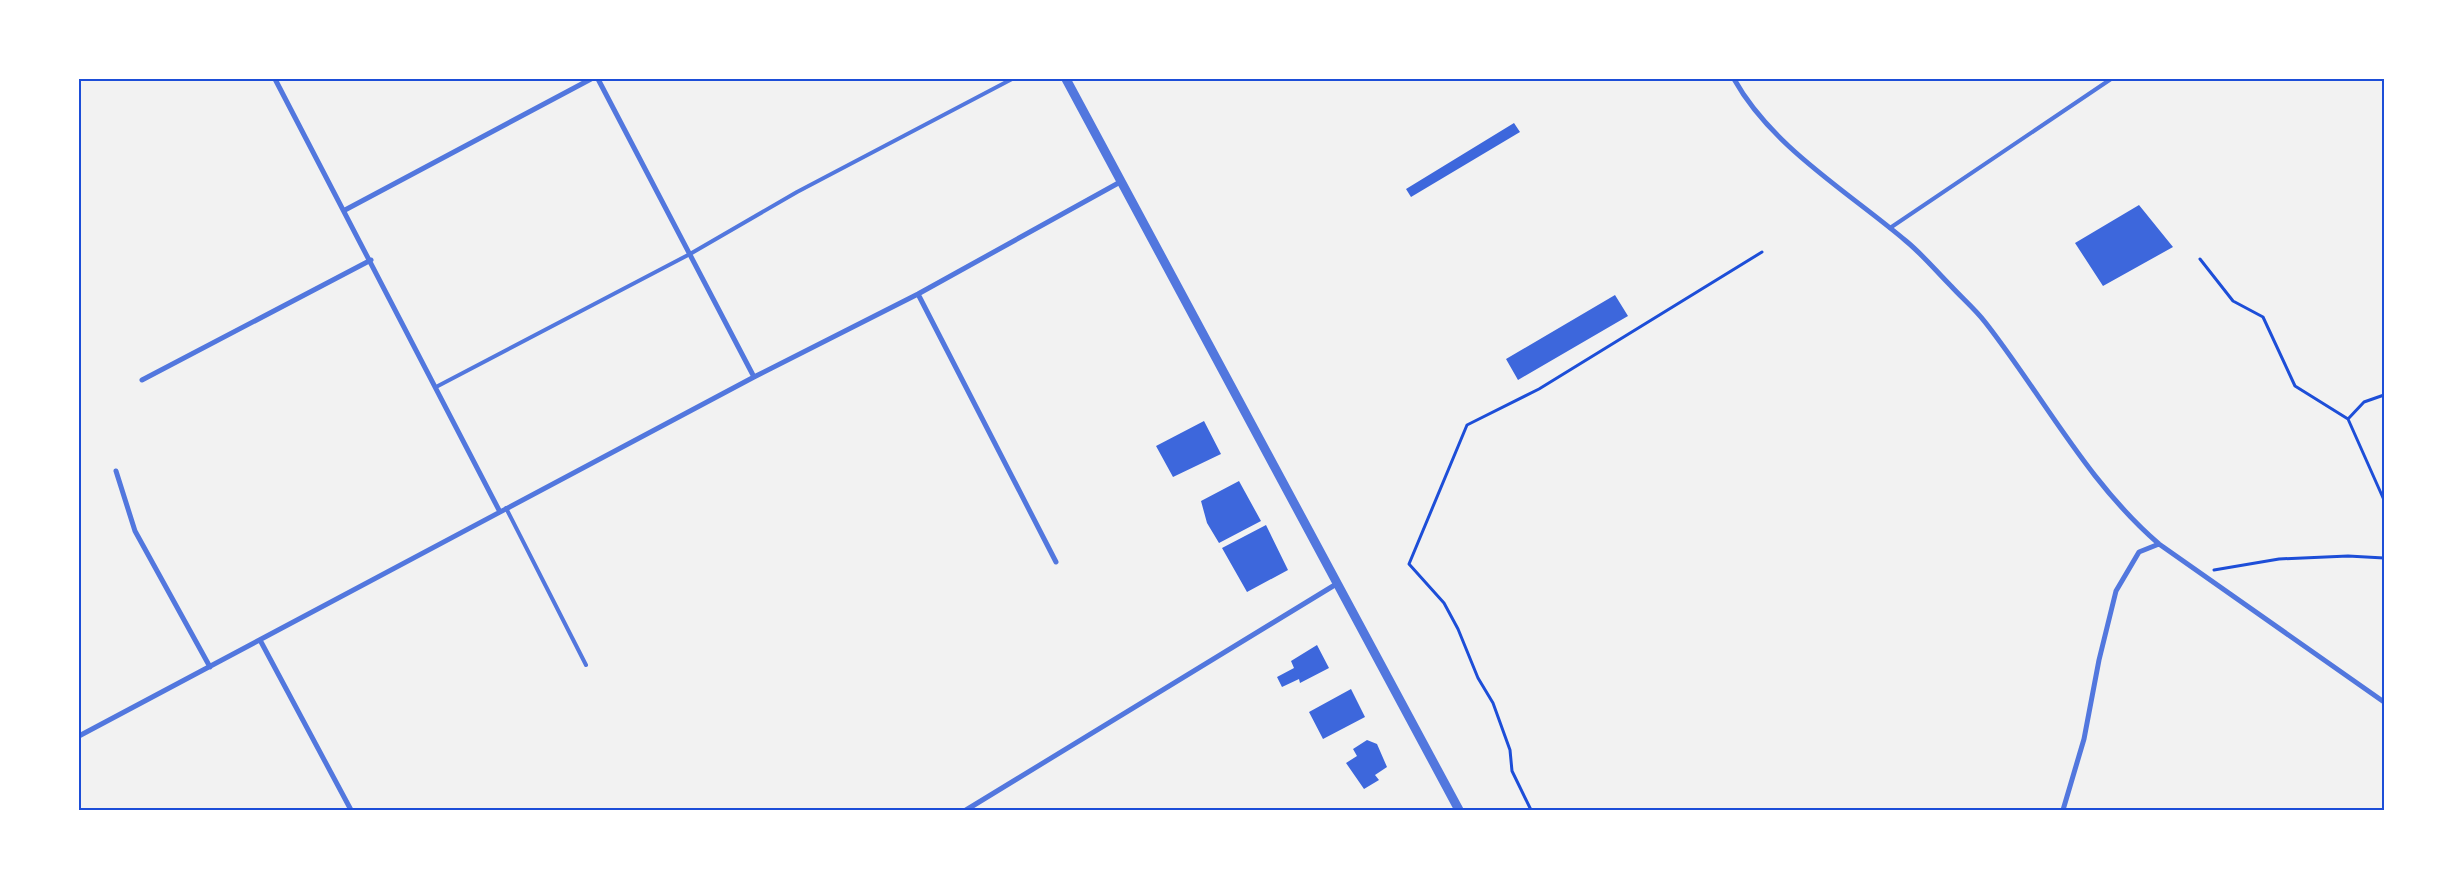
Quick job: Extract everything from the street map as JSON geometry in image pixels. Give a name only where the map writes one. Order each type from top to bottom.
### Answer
[{"type":"street","points":[[275,79],[436,387],[503,510]]},
{"type":"street","points":[[345,210],[591,79]]},
{"type":"street","points":[[598,79],[754,377]]},
{"type":"street","points":[[1066,79],[1459,810]]},
{"type":"street","points":[[1734,79],[1747,102],[1775,135],[1907,242],[1984,321],[2113,499],[2159,544],[2384,702]]},
{"type":"street","points":[[79,736],[754,377],[918,294],[1122,181]]},
{"type":"street","points":[[142,380],[371,260]]},
{"type":"street","points":[[918,294],[1056,562]]},
{"type":"street","points":[[116,471],[134,531],[210,667]]},
{"type":"street","points":[[2063,810],[2084,740],[2099,660],[2116,590],[2140,552],[2159,544]]},
{"type":"street","points":[[966,810],[1338,583]]},
{"type":"street","points":[[260,640],[351,810]]},
{"type":"lane","points":[[436,387],[690,254],[797,192],[1012,79]]},
{"type":"lane","points":[[1890,228],[2111,79]]},
{"type":"lane","points":[[503,510],[586,665]]},
{"type":"path","points":[[1531,810],[1512,771],[1510,750],[1493,704],[1478,678],[1470,653],[1444,603],[1409,564],[1444,476],[1459,450],[1467,425],[1540,388],[1762,252]]},
{"type":"path","points":[[2200,259],[2234,301],[2263,317],[2295,386],[2348,419],[2384,500]]},
{"type":"path","points":[[2348,419],[2364,402],[2384,395]]},
{"type":"path","points":[[2199,572],[2279,559],[2348,556],[2384,558]]},
{"type":"building","points":[[1514,123],[1520,132],[1411,197],[1406,189]]},
{"type":"building","points":[[2139,205],[2173,247],[2103,286],[2075,243]]},
{"type":"building","points":[[1615,295],[1628,316],[1518,380],[1506,359]]},
{"type":"building","points":[[1204,421],[1221,454],[1173,477],[1156,446]]},
{"type":"building","points":[[1239,481],[1261,521],[1219,543],[1207,523],[1201,501]]},
{"type":"building","points":[[1266,525],[1288,570],[1247,592],[1222,548]]},
{"type":"building","points":[[1317,645],[1329,668],[1300,683],[1299,679],[1282,687],[1277,677],[1294,668],[1291,661]]},
{"type":"building","points":[[1351,689],[1365,717],[1323,739],[1309,712]]},
{"type":"building","points":[[1367,740],[1377,744],[1387,767],[1375,775],[1379,780],[1364,789],[1346,763],[1357,756],[1353,749]]}]
